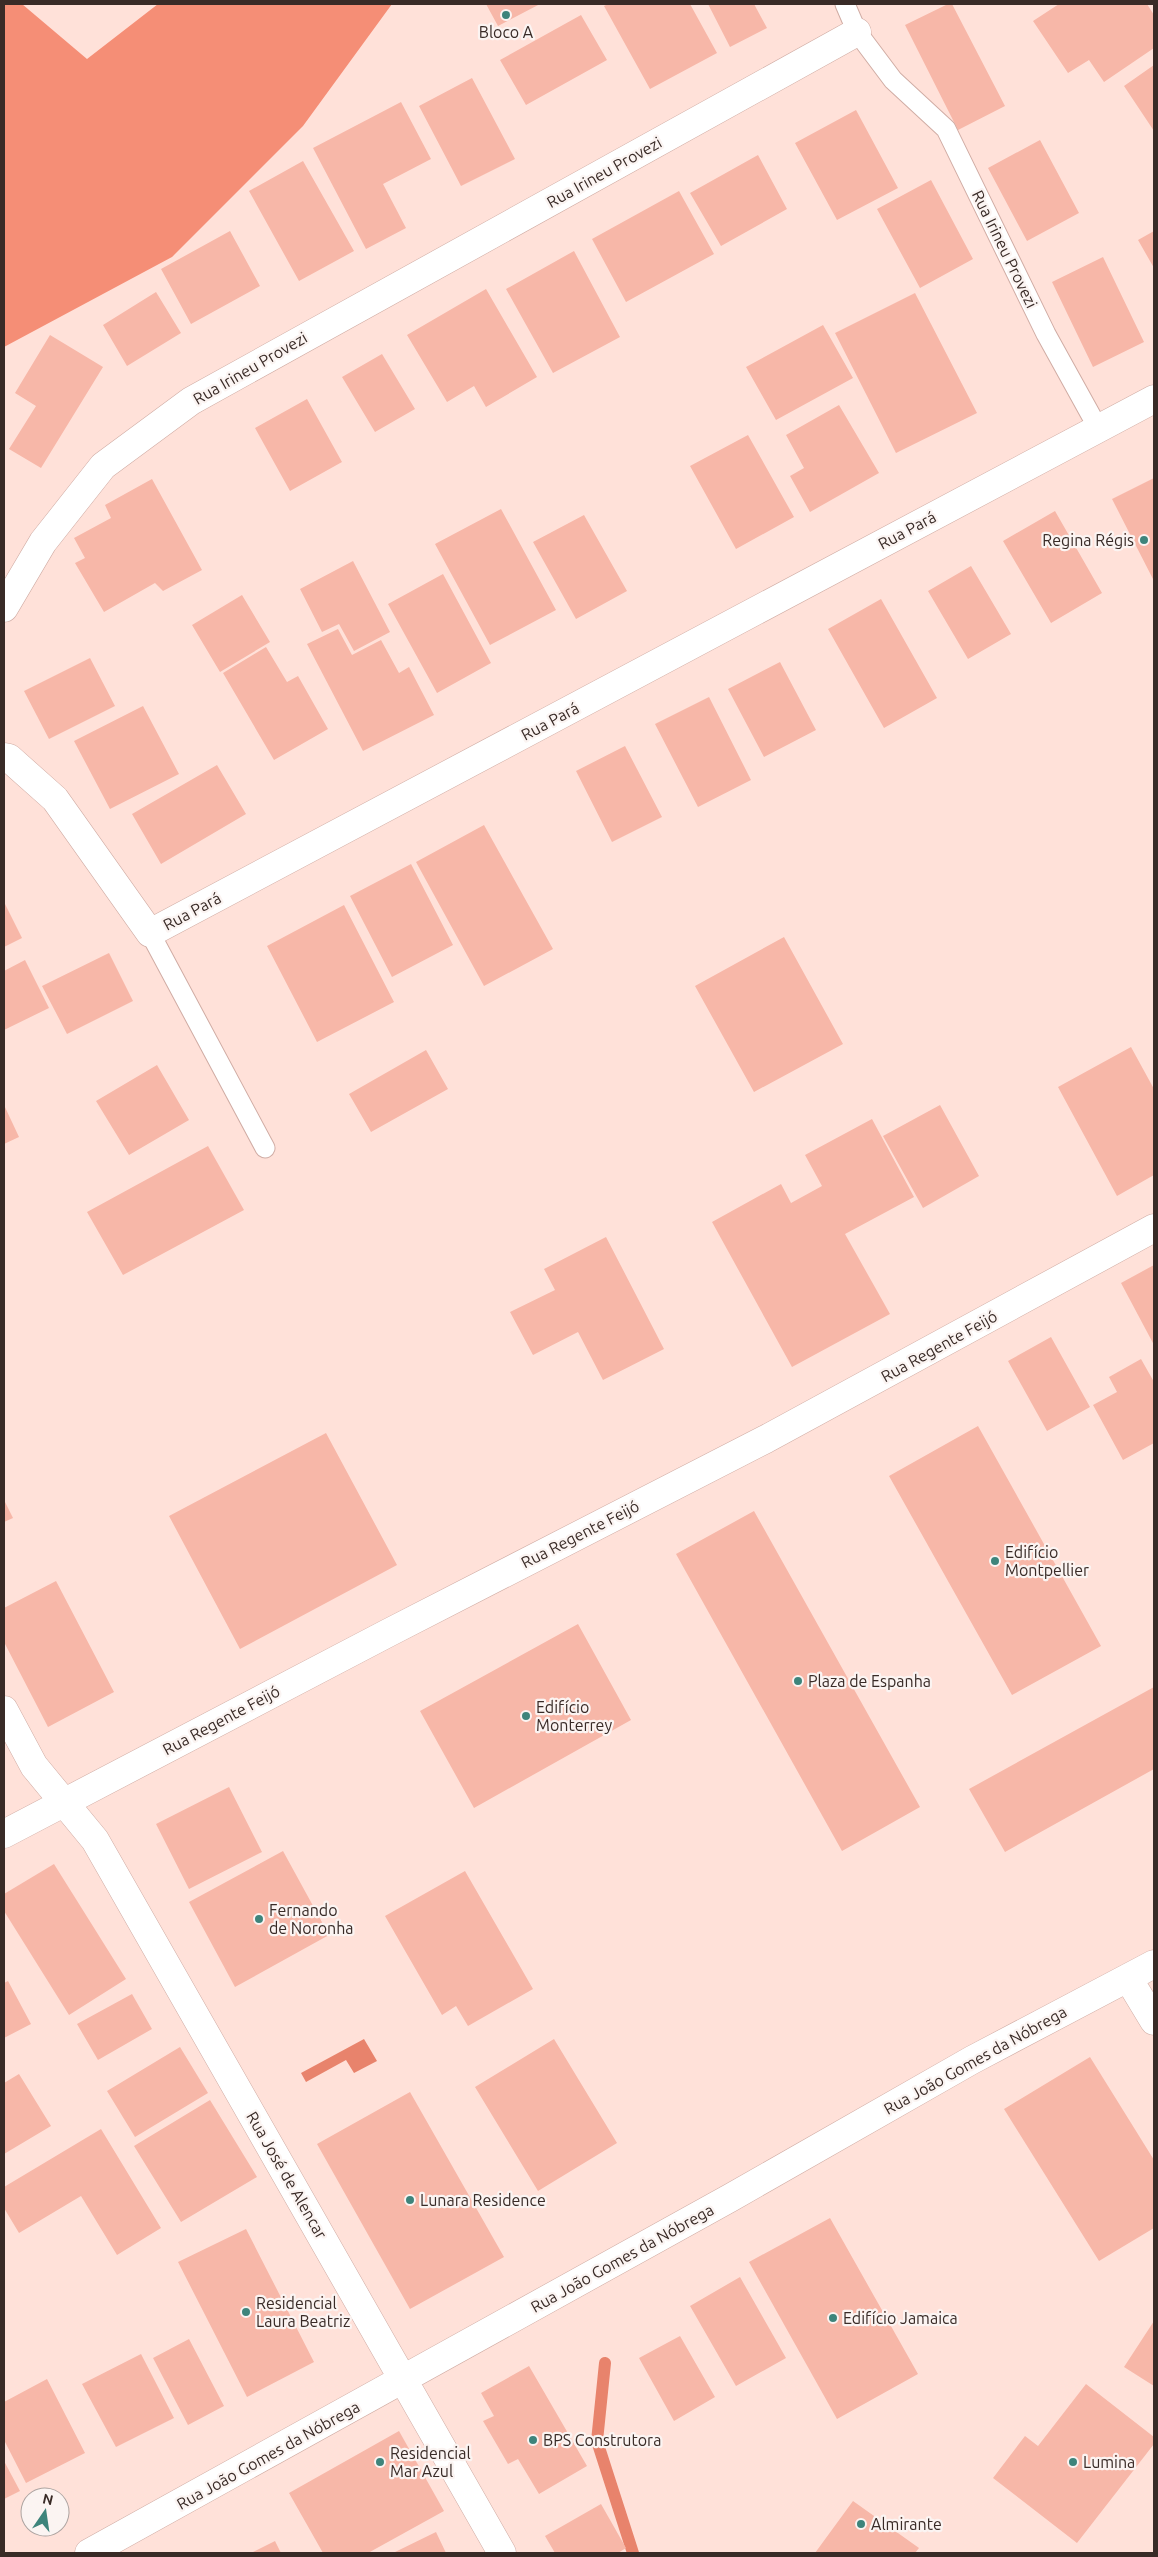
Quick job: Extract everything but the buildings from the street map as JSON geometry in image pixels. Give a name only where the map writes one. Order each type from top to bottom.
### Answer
[{"type":"street","name":"Rua Irineu Provezi","points":[[4,608],[43,542],[103,466],[191,401],[858,32]]},
{"type":"street","name":"Rua Pará","points":[[4,756],[9,758],[55,799],[150,934],[1154,399]]},
{"type":"street","name":"Rua Regente Feijó","points":[[4,1834],[388,1632],[774,1435],[1154,1228]]},
{"type":"street","name":"Rua José de Alencar","points":[[4,1710],[34,1766],[95,1840],[502,2553]]},
{"type":"street","name":"Rua João Gomes da Nóbrega","points":[[90,2553],[972,2060],[1154,1964]]},
{"type":"street","points":[[1128,1978],[1154,2021]]},
{"type":"lane","points":[[845,4],[858,32]]},
{"type":"lane","name":"Rua Irineu Provezi","points":[[858,32],[893,80],[946,129],[1046,334],[1098,428]]},
{"type":"lane","points":[[150,934],[265,1148]]},
{"type":"shaded area","points":[[4,4],[22,4],[87,59],[158,4],[392,4],[303,126],[172,257],[4,347]]},
{"type":"shaded area","points":[[364,2039],[377,2061],[354,2073],[346,2060],[306,2082],[301,2073]]},
{"type":"waterway","points":[[605,2363],[597,2441],[633,2553]]},
{"type":"place","name":"Bloco A","points":[[506,15]]},
{"type":"place","name":"Regina Régis","points":[[1144,540]]},
{"type":"place","name":"Edifício Montpellier","points":[[995,1561]]},
{"type":"place","name":"Plaza de Espanha","points":[[798,1681]]},
{"type":"place","name":"Edifício Monterrey","points":[[526,1716]]},
{"type":"place","name":"Fernando de Noronha","points":[[259,1919]]},
{"type":"place","name":"Lunara Residence","points":[[410,2200]]},
{"type":"place","name":"Residencial Laura Beatriz","points":[[246,2312]]},
{"type":"place","name":"Edifício Jamaica","points":[[833,2318]]},
{"type":"place","name":"BPS Construtora","points":[[533,2440]]},
{"type":"place","name":"Residencial Mar Azul","points":[[380,2462]]},
{"type":"place","name":"Lumina","points":[[1073,2462]]},
{"type":"place","name":"Almirante","points":[[861,2524]]}]
